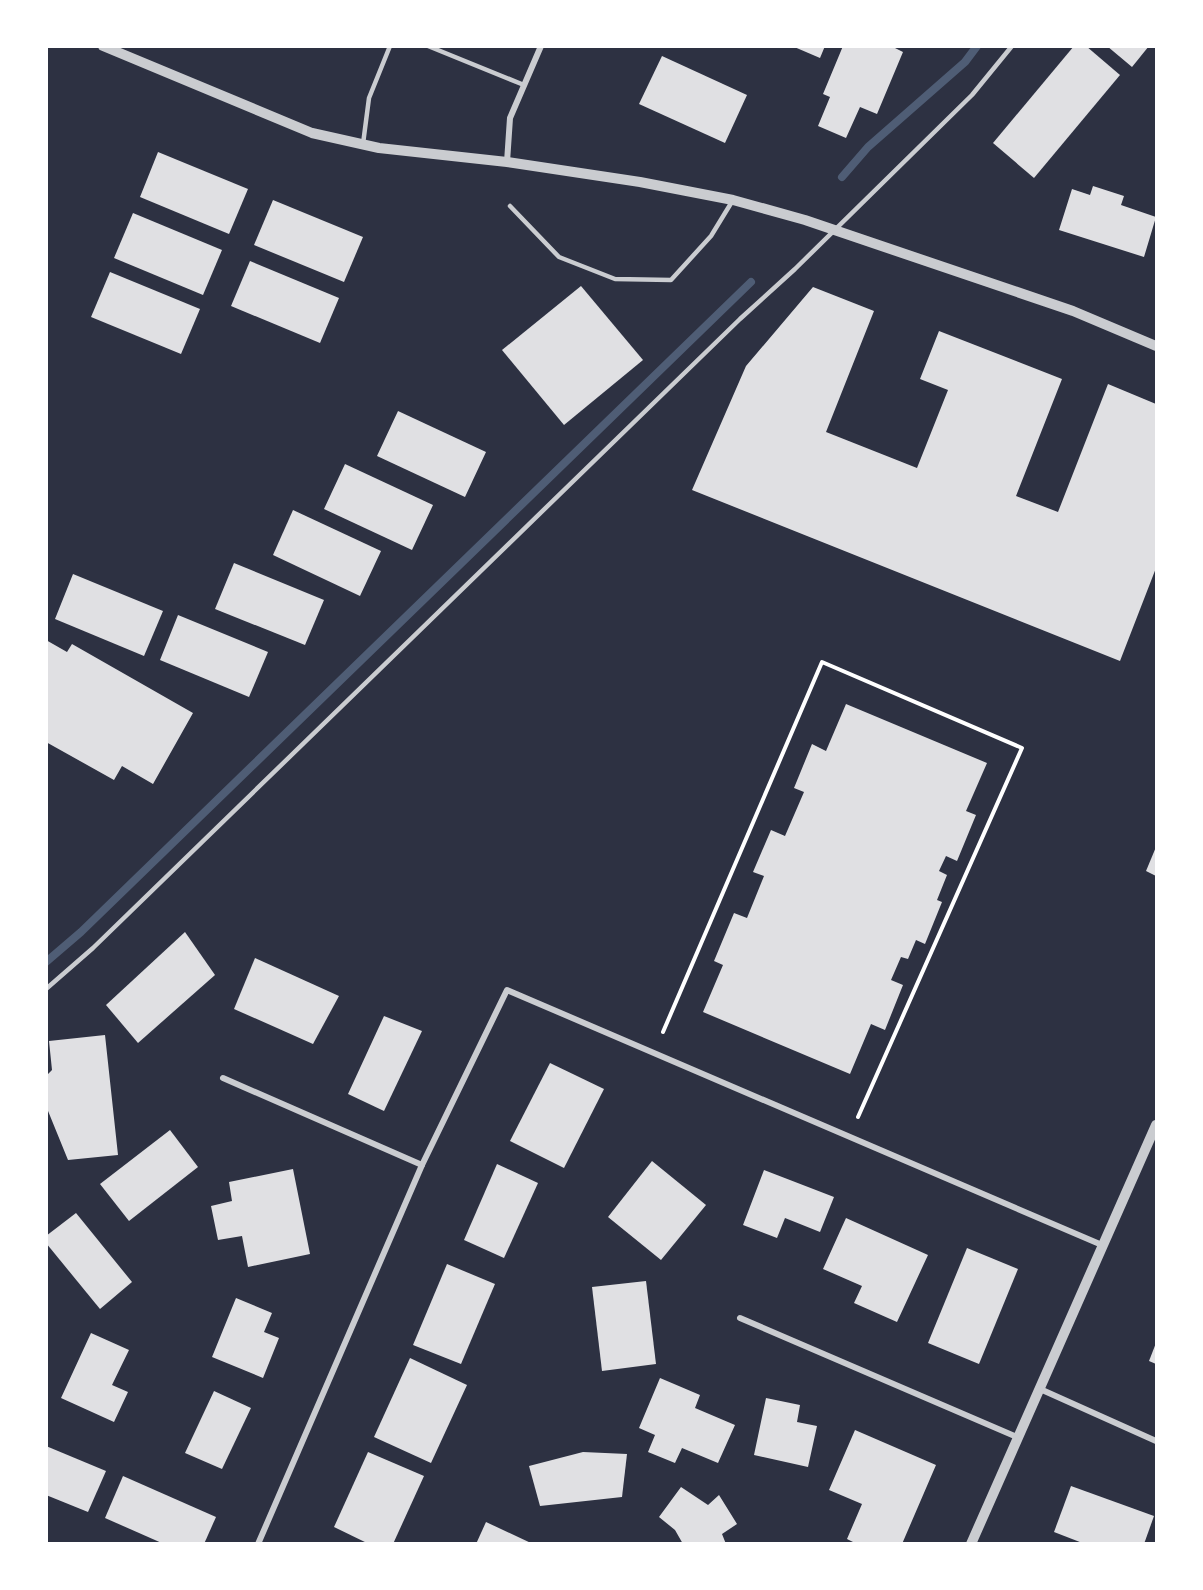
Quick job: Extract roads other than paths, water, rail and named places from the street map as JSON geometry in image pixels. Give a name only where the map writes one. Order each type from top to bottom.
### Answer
[{"type":"street","points":[[103,46],[312,133],[379,148],[507,162],[640,182],[733,200],[833,230],[1073,311],[1156,346]]},
{"type":"street","points":[[507,162],[510,118],[541,46]]},
{"type":"street","points":[[258,1544],[422,1165],[507,990],[1102,1245]]},
{"type":"street","points":[[223,1078],[422,1165]]},
{"type":"street","points":[[971,1544],[1156,1125]]},
{"type":"street","points":[[740,1318],[1017,1437]]},
{"type":"street","points":[[1040,1389],[1156,1441]]},
{"type":"lane","points":[[363,144],[369,98],[390,46]]},
{"type":"lane","points":[[428,46],[524,85]]},
{"type":"lane","points":[[46,989],[102,940],[795,269],[972,95],[1012,46]]},
{"type":"lane","points":[[510,206],[559,257],[615,279],[671,280],[711,236],[733,200]]},
{"type":"waterway","points":[[842,177],[868,147],[965,62],[977,46]]},
{"type":"waterway","points":[[46,962],[81,932],[751,282]]}]
